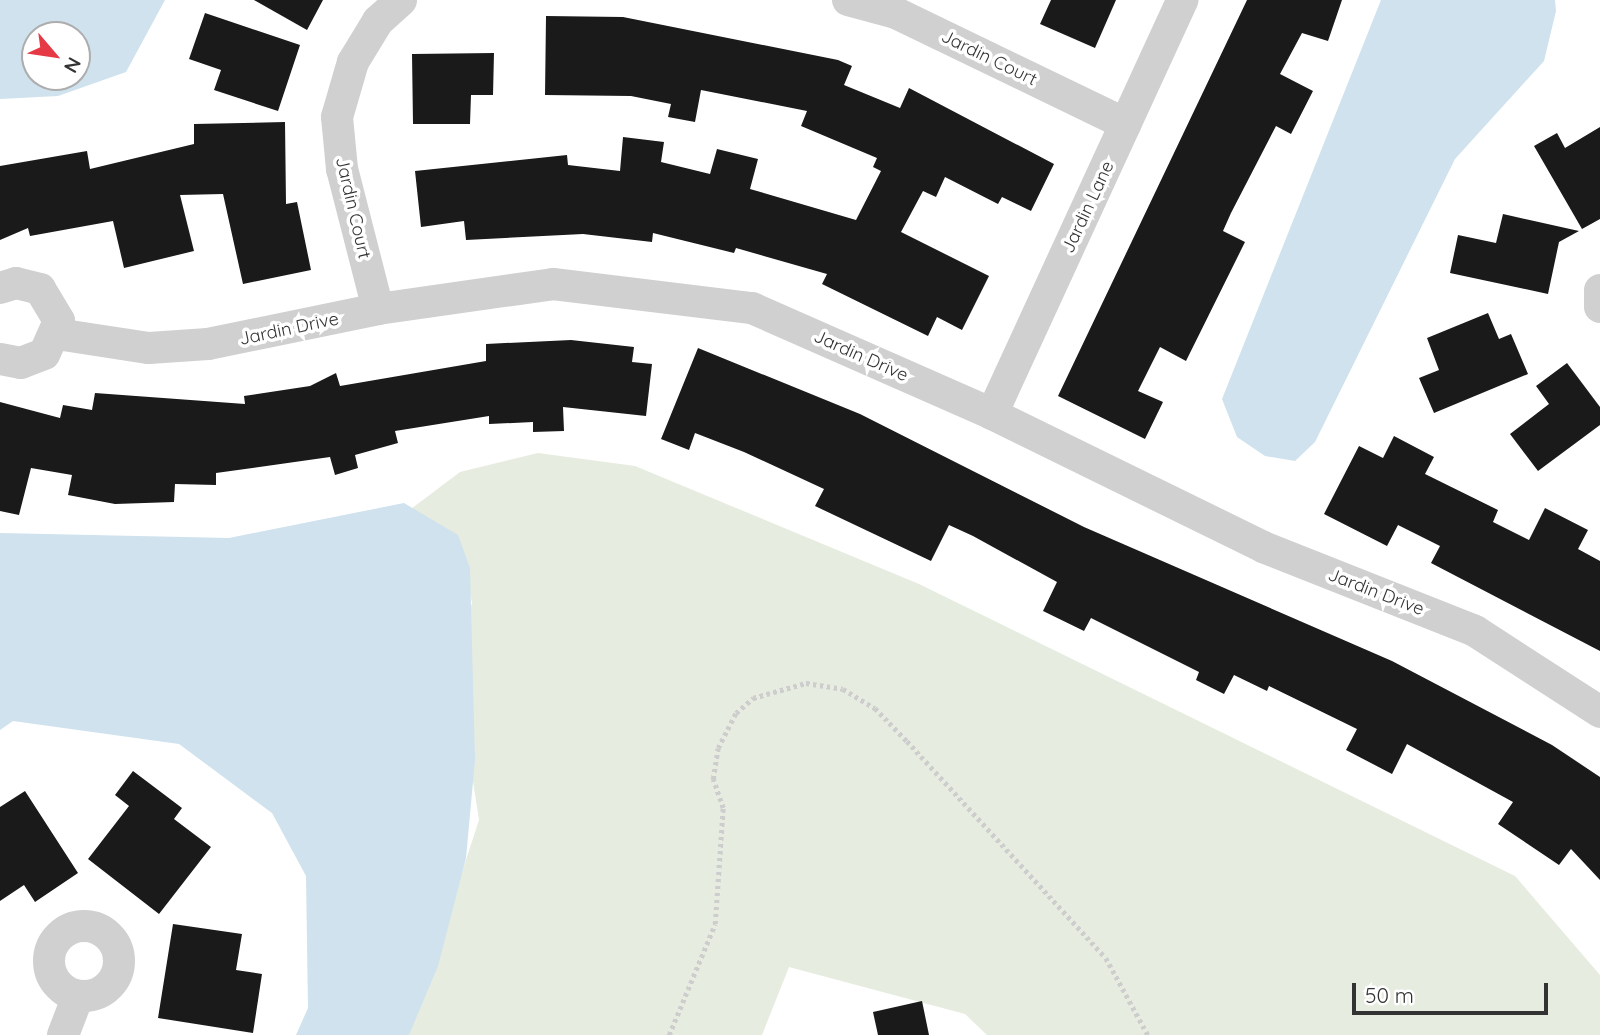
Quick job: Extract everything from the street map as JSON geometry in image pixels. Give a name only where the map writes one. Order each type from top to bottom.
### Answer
[{"type":"street","name":"Jardin Court","points":[[378,309],[342,169],[337,117],[353,62],[378,21],[401,0]]},
{"type":"street","name":"Jardin Court","points":[[848,0],[896,13],[1126,124]]},
{"type":"street","name":"Jardin Lane","points":[[992,414],[1182,0]]},
{"type":"street","points":[[0,288],[16,283],[40,289],[56,309],[57,334],[33,361],[0,359]]},
{"type":"street","name":"Jardin Drive","points":[[57,334],[149,348],[196,345],[269,336],[378,309],[553,284],[658,292],[752,308],[992,414],[1263,547],[1475,631],[1600,712]]},
{"type":"street","points":[[1600,290],[1600,307]]},
{"type":"street","points":[[63,1035],[78,996]]},
{"type":"path","points":[[669,1035],[715,923],[723,808],[713,779],[718,748],[736,713],[754,698],[806,683],[843,690],[875,708],[1106,958],[1148,1035]]},
{"type":"shaded area","points":[[538,453],[635,466],[919,584],[1515,876],[1600,975],[1600,1035],[987,1035],[965,1014],[789,967],[762,1035],[409,1035],[479,820],[462,711],[463,631],[472,603],[466,572],[399,518],[460,472]]},
{"type":"water","points":[[0,0],[165,0],[126,72],[91,84],[91,21],[21,21],[21,91],[72,91],[58,96],[0,99]]},
{"type":"water","points":[[1381,0],[1555,0],[1556,11],[1544,61],[1455,159],[1315,442],[1295,461],[1265,456],[1237,437],[1222,399]]},
{"type":"water","points":[[404,503],[458,535],[470,568],[475,760],[466,858],[438,966],[409,1035],[296,1035],[308,1008],[306,876],[272,813],[179,744],[13,721],[0,730],[0,533],[229,538]]},
{"type":"building","points":[[254,0],[323,0],[307,30]]},
{"type":"building","points":[[1051,0],[1116,0],[1095,48],[1040,24]]},
{"type":"building","points":[[1247,0],[1342,0],[1328,41],[1302,33],[1280,74],[1313,91],[1291,134],[1276,126],[1231,213],[1223,231],[1245,242],[1186,361],[1160,347],[1138,391],[1163,402],[1145,439],[1058,396]]},
{"type":"building","points":[[205,13],[300,45],[278,111],[214,90],[221,70],[189,59]]},
{"type":"building","points":[[546,16],[623,17],[838,60],[852,66],[844,85],[900,108],[909,88],[1054,164],[1031,211],[1002,197],[998,204],[945,177],[936,197],[923,191],[901,232],[989,276],[962,330],[937,317],[928,336],[822,284],[827,274],[736,248],[734,253],[653,233],[652,242],[583,234],[466,240],[464,221],[421,227],[415,171],[567,155],[568,165],[620,171],[623,137],[664,142],[661,162],[710,174],[717,149],[758,159],[750,189],[856,220],[881,171],[873,167],[877,158],[801,126],[807,111],[701,90],[695,122],[668,117],[671,104],[631,96],[545,95]]},
{"type":"building","points":[[494,53],[493,95],[471,95],[470,124],[413,124],[412,54]]},
{"type":"building","points":[[285,122],[286,204],[297,202],[311,270],[243,284],[223,194],[180,195],[194,251],[124,268],[113,221],[30,236],[28,228],[0,240],[0,166],[87,151],[90,169],[194,144],[194,124]]},
{"type":"building","points":[[1600,127],[1600,219],[1582,229],[1534,146],[1557,133],[1565,148]]},
{"type":"building","points":[[1503,214],[1579,231],[1559,242],[1548,294],[1450,273],[1458,235],[1496,243]]},
{"type":"building","points":[[1488,313],[1499,339],[1511,334],[1528,374],[1434,413],[1419,378],[1439,370],[1427,338]]},
{"type":"building","points":[[571,340],[634,347],[632,362],[652,364],[646,416],[563,407],[564,431],[533,432],[533,422],[489,424],[489,416],[395,431],[398,443],[355,455],[358,468],[335,475],[330,457],[216,473],[216,485],[175,484],[174,502],[115,504],[68,495],[72,475],[31,468],[19,515],[0,511],[0,402],[60,418],[63,405],[92,410],[95,393],[245,404],[244,396],[310,386],[336,373],[340,386],[486,361],[486,344]]},
{"type":"building","points":[[698,348],[860,414],[1084,527],[1392,661],[1552,745],[1600,777],[1600,880],[1571,849],[1559,865],[1498,824],[1513,802],[1407,744],[1392,774],[1346,750],[1357,729],[1269,686],[1267,691],[1234,675],[1224,694],[1196,680],[1199,672],[1091,618],[1084,631],[1043,611],[1057,582],[973,536],[949,525],[931,561],[815,506],[824,489],[744,452],[695,433],[689,450],[661,439]]},
{"type":"building","points":[[1567,363],[1600,407],[1600,425],[1538,471],[1510,434],[1549,404],[1536,386]]},
{"type":"building","points":[[1394,436],[1434,457],[1425,474],[1498,510],[1493,522],[1529,540],[1545,508],[1588,530],[1578,549],[1600,561],[1600,651],[1431,563],[1440,546],[1398,525],[1387,546],[1324,514],[1359,446],[1383,458]]},
{"type":"building","points":[[133,771],[182,808],[174,819],[211,847],[159,914],[88,859],[129,806],[115,795]]},
{"type":"building","points":[[25,791],[78,873],[35,902],[24,885],[0,901],[0,807]]},
{"type":"building","points":[[173,924],[242,934],[236,970],[262,974],[253,1033],[158,1018]]},
{"type":"building","points":[[922,1001],[929,1035],[878,1035],[873,1012]]}]
